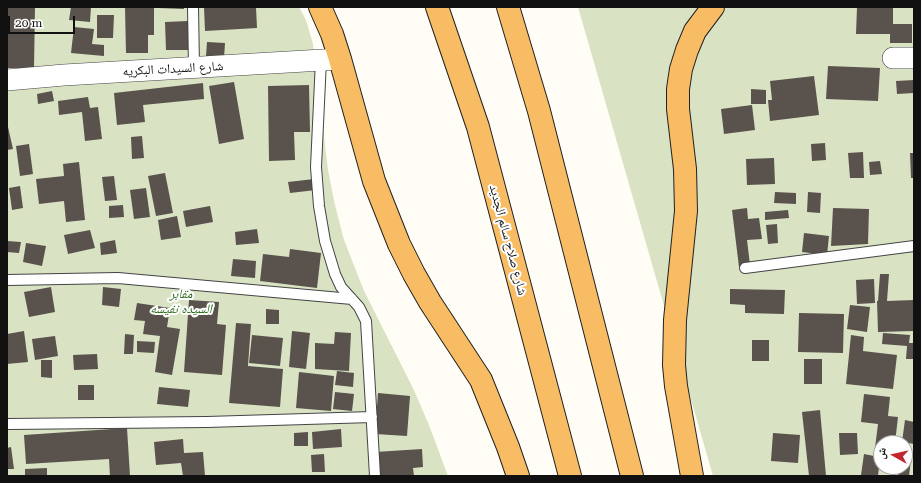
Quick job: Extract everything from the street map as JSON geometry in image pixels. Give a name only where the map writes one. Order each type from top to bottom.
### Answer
[{"type":"highway","points":[[320,7],[332,34],[330,60],[396,237],[414,274],[481,380],[506,441],[518,476]]},
{"type":"highway","name":"شارع صلاح سالم الجديد","points":[[437,7],[478,126],[570,476]]},
{"type":"highway","points":[[508,7],[539,111],[632,476]]},
{"type":"highway","points":[[692,476],[676,386],[674,365],[675,320],[686,212],[685,169],[678,109],[678,89],[681,69],[695,31],[713,7]]},
{"type":"street","points":[[893,58],[914,58]]},
{"type":"street","name":"شارع السيدات البكريه","points":[[7,80],[64,75],[330,60]]},
{"type":"lane","points":[[193,7],[194,68]]},
{"type":"lane","points":[[330,60],[316,167],[319,206],[325,241],[335,274],[341,287],[359,307],[366,321],[375,476]]},
{"type":"lane","points":[[745,268],[914,246]]},
{"type":"lane","points":[[7,280],[118,278],[352,299]]},
{"type":"lane","points":[[7,424],[207,422],[372,417]]},
{"type":"green space","name":"مقابر السيده نفيسه","points":[[7,7],[299,7],[306,20],[313,44],[328,170],[344,240],[364,291],[413,388],[448,476],[7,476]]},
{"type":"green space","points":[[578,7],[914,7],[914,476],[713,476]]},
{"type":"building","points":[[7,7],[35,7],[34,68],[7,68]]},
{"type":"building","points":[[71,7],[91,7],[90,22],[69,20]]},
{"type":"building","points":[[125,7],[154,7],[154,35],[148,35],[148,53],[126,53]]},
{"type":"building","points":[[184,7],[184,9],[158,8]]},
{"type":"building","points":[[204,7],[256,7],[257,28],[205,31]]},
{"type":"building","points":[[857,7],[893,7],[893,24],[912,24],[912,43],[890,43],[890,34],[856,34]]},
{"type":"building","points":[[97,15],[114,15],[113,38],[97,38]]},
{"type":"building","points":[[188,21],[189,50],[166,50],[165,22]]},
{"type":"building","points":[[74,27],[94,29],[92,44],[104,45],[104,56],[71,53]]},
{"type":"building","points":[[207,42],[225,43],[224,58],[206,56]]},
{"type":"building","points":[[828,66],[880,68],[878,101],[826,99]]},
{"type":"building","points":[[814,76],[819,115],[770,121],[768,100],[772,100],[770,81]]},
{"type":"building","points":[[914,80],[914,93],[897,94],[896,81]]},
{"type":"building","points":[[234,82],[244,139],[219,144],[209,86]]},
{"type":"building","points":[[203,83],[204,99],[143,105],[145,122],[117,125],[114,93]]},
{"type":"building","points":[[309,85],[310,132],[294,132],[295,160],[269,161],[268,86]]},
{"type":"building","points":[[751,89],[766,90],[766,104],[751,104]]},
{"type":"building","points":[[52,91],[54,101],[38,104],[37,94]]},
{"type":"building","points":[[88,97],[90,108],[98,107],[102,139],[85,141],[82,112],[59,115],[58,101]]},
{"type":"building","points":[[752,105],[755,130],[724,134],[721,109]]},
{"type":"building","points":[[8,127],[13,149],[7,150],[7,128]]},
{"type":"building","points":[[142,136],[144,158],[132,159],[131,137]]},
{"type":"building","points":[[825,143],[826,160],[812,161],[811,144]]},
{"type":"building","points":[[29,144],[33,174],[20,176],[16,146]]},
{"type":"building","points":[[863,152],[864,178],[850,178],[848,153]]},
{"type":"building","points":[[910,153],[914,153],[914,178],[911,178]]},
{"type":"building","points":[[774,158],[775,184],[747,185],[746,159]]},
{"type":"building","points":[[880,161],[882,174],[870,175],[869,162]]},
{"type":"building","points":[[79,162],[85,220],[66,222],[64,201],[39,204],[36,179],[64,176],[63,164]]},
{"type":"building","points":[[165,173],[173,213],[156,216],[148,176]]},
{"type":"building","points":[[114,176],[117,200],[105,201],[102,177]]},
{"type":"building","points":[[314,179],[316,190],[290,193],[288,182]]},
{"type":"building","points":[[20,186],[23,208],[12,210],[9,188]]},
{"type":"building","points":[[146,188],[150,217],[134,219],[130,190]]},
{"type":"building","points":[[775,192],[796,193],[796,204],[774,203]]},
{"type":"building","points":[[808,192],[821,193],[820,213],[807,212]]},
{"type":"building","points":[[123,205],[124,217],[109,218],[109,206]]},
{"type":"building","points":[[210,206],[213,222],[186,227],[183,211]]},
{"type":"building","points":[[747,208],[748,219],[759,218],[762,239],[747,240],[750,265],[739,267],[732,210]]},
{"type":"building","points":[[833,208],[869,209],[868,244],[831,246]]},
{"type":"building","points":[[788,210],[789,218],[765,220],[765,212]]},
{"type":"building","points":[[177,216],[181,237],[161,240],[158,220]]},
{"type":"building","points":[[777,224],[778,243],[768,244],[766,225]]},
{"type":"building","points":[[257,229],[259,243],[236,245],[235,232]]},
{"type":"building","points":[[90,230],[95,248],[68,254],[64,235]]},
{"type":"building","points":[[804,233],[829,236],[827,255],[802,252]]},
{"type":"building","points":[[115,240],[117,253],[101,255],[100,243]]},
{"type":"building","points":[[7,241],[21,242],[19,253],[7,252]]},
{"type":"building","points":[[26,243],[46,246],[42,266],[23,262]]},
{"type":"building","points":[[290,249],[321,253],[317,288],[260,281],[263,254],[289,257]]},
{"type":"building","points":[[233,259],[256,261],[255,278],[231,276]]},
{"type":"building","points":[[880,274],[889,274],[887,301],[914,300],[914,331],[878,332]]},
{"type":"building","points":[[874,279],[875,303],[857,304],[856,280]]},
{"type":"building","points":[[51,287],[55,312],[29,317],[24,292]]},
{"type":"building","points":[[103,287],[121,289],[119,307],[102,305]]},
{"type":"building","points":[[730,289],[785,290],[784,314],[745,313],[745,305],[730,304]]},
{"type":"building","points":[[189,300],[219,302],[217,324],[226,325],[222,375],[184,372]]},
{"type":"building","points":[[137,303],[170,308],[167,327],[180,329],[172,375],[155,372],[160,336],[143,334],[145,321],[134,320]]},
{"type":"building","points":[[850,305],[870,307],[867,332],[847,329]]},
{"type":"building","points":[[266,309],[279,310],[279,324],[266,324]]},
{"type":"building","points":[[799,313],[844,314],[843,353],[798,352]]},
{"type":"building","points":[[236,323],[251,324],[248,366],[283,369],[280,407],[229,403]]},
{"type":"building","points":[[24,331],[28,362],[7,364],[7,334]]},
{"type":"building","points":[[292,331],[310,333],[306,369],[289,367]]},
{"type":"building","points":[[335,332],[351,333],[349,371],[315,369],[315,343],[334,344]]},
{"type":"building","points":[[883,333],[910,335],[909,343],[914,343],[914,359],[906,359],[907,346],[882,344]]},
{"type":"building","points":[[125,334],[134,335],[133,354],[124,354]]},
{"type":"building","points":[[252,335],[283,338],[280,366],[249,363]]},
{"type":"building","points":[[851,335],[864,337],[863,351],[897,355],[893,389],[846,384]]},
{"type":"building","points":[[55,336],[58,356],[35,360],[32,339]]},
{"type":"building","points":[[752,340],[769,340],[769,361],[752,361]]},
{"type":"building","points":[[137,341],[155,342],[154,353],[137,352]]},
{"type":"building","points":[[97,354],[98,369],[74,370],[73,355]]},
{"type":"building","points":[[804,359],[822,359],[822,384],[804,384]]},
{"type":"building","points":[[41,360],[52,360],[52,378],[41,377]]},
{"type":"building","points":[[337,371],[354,373],[353,387],[335,385]]},
{"type":"building","points":[[299,372],[334,376],[331,411],[296,408]]},
{"type":"building","points":[[78,385],[94,385],[94,400],[78,400]]},
{"type":"building","points":[[159,387],[190,390],[188,407],[157,404]]},
{"type":"building","points":[[335,392],[354,394],[352,411],[333,409]]},
{"type":"building","points":[[378,393],[410,396],[407,436],[375,434]]},
{"type":"building","points":[[864,394],[890,397],[888,416],[898,417],[896,435],[877,435],[878,424],[861,422]]},
{"type":"building","points":[[820,410],[826,476],[809,476],[802,412]]},
{"type":"building","points":[[905,420],[914,422],[914,444],[913,435],[903,435]]},
{"type":"building","points":[[127,428],[130,476],[110,476],[109,459],[26,464],[24,435]]},
{"type":"building","points":[[341,429],[342,447],[313,449],[312,432]]},
{"type":"building","points":[[308,432],[308,446],[294,446],[294,433]]},
{"type":"building","points":[[773,433],[800,435],[798,463],[771,461]]},
{"type":"building","points":[[839,433],[857,433],[858,454],[840,455]]},
{"type":"building","points":[[183,439],[184,453],[203,452],[205,476],[183,476],[181,463],[156,465],[154,442]]},
{"type":"building","points":[[11,447],[14,469],[7,469],[7,448]]},
{"type":"building","points":[[422,449],[423,467],[413,468],[414,476],[376,476],[375,452]]},
{"type":"building","points":[[324,454],[325,472],[312,472],[311,455]]},
{"type":"building","points":[[864,454],[873,456],[873,475],[878,476],[861,475]]},
{"type":"building","points":[[47,468],[47,476],[25,476],[25,469]]},
{"type":"building","points":[[898,475],[909,475],[909,476]]}]
